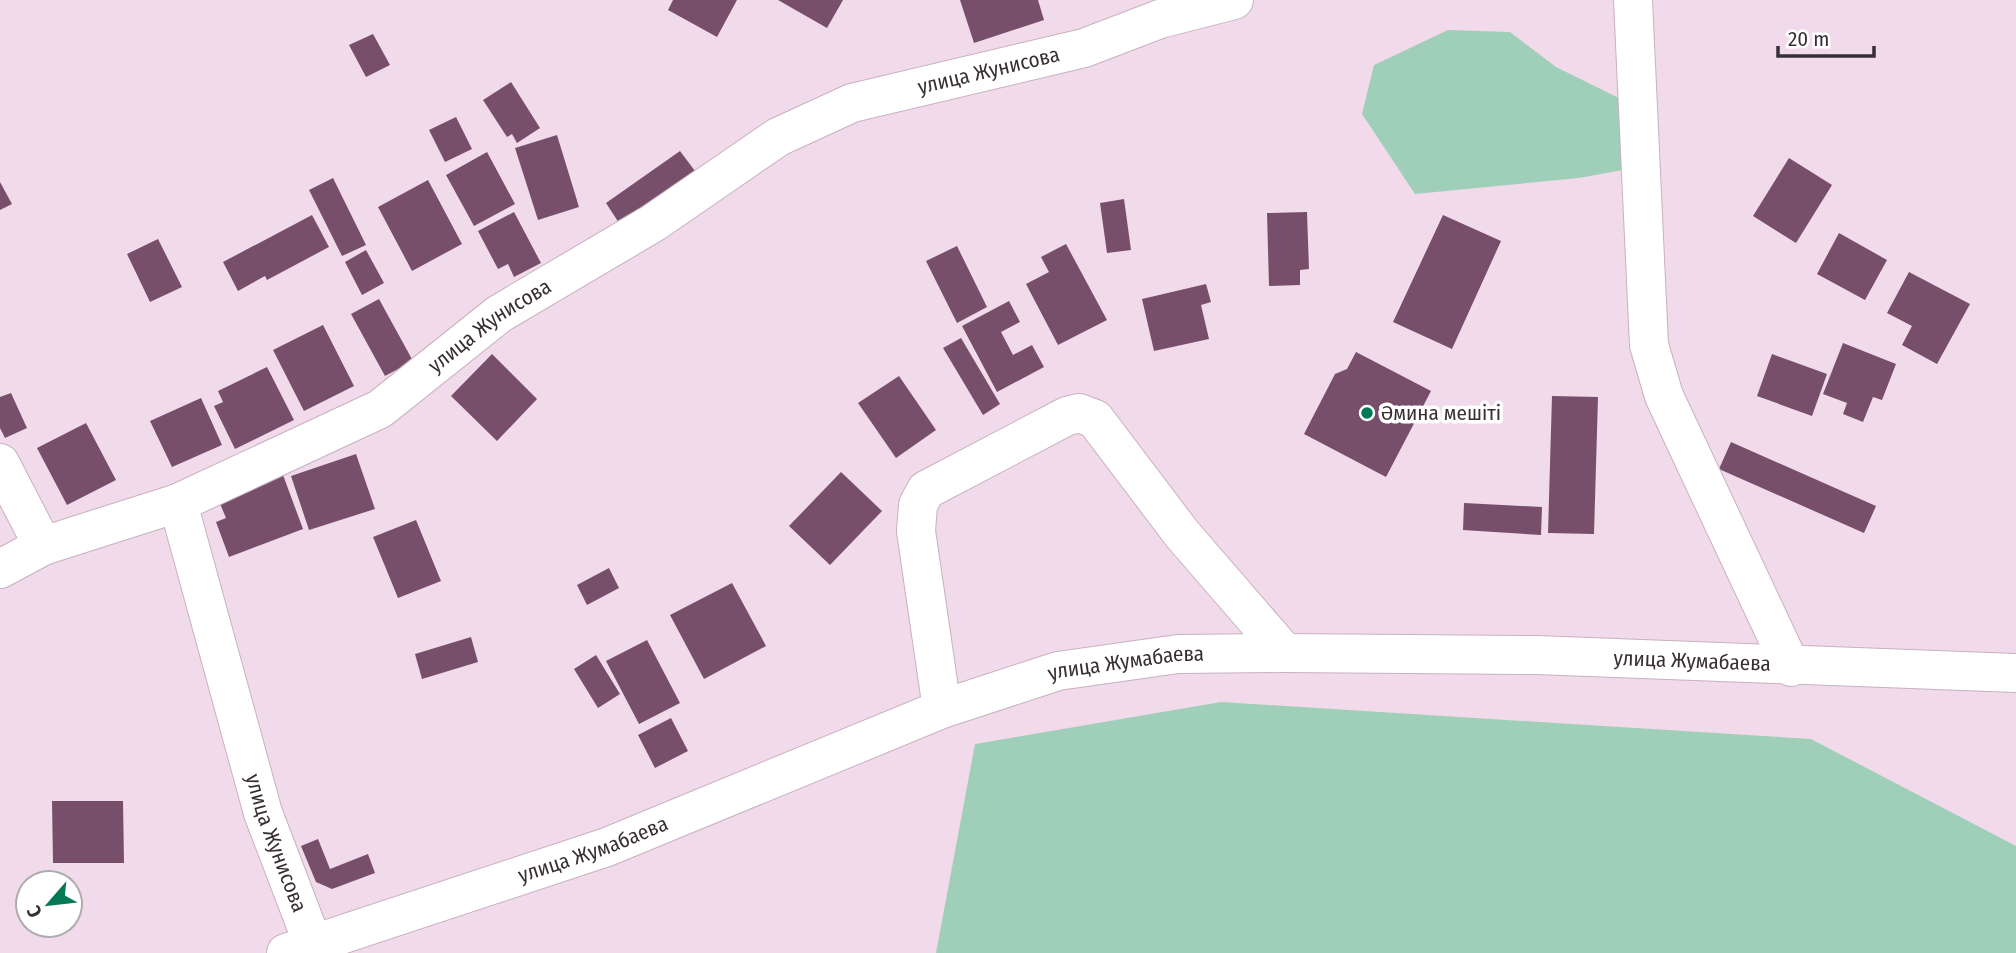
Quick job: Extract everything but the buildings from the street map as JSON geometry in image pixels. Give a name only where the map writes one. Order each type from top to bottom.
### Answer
[{"type":"street","name":"улица Жунисова","points":[[300,949],[178,503],[380,409],[499,314],[653,223],[778,137],[852,103],[1084,48],[1160,19],[1234,0]]},
{"type":"street","points":[[1633,0],[1649,345],[1664,396],[1791,667]]},
{"type":"street","points":[[942,709],[916,531],[918,505],[926,490],[1067,416],[1079,413],[1095,419],[1182,534],[1285,653]]},
{"type":"street","points":[[0,463],[43,546]]},
{"type":"street","points":[[0,569],[43,546],[178,503]]},
{"type":"street","name":"улица Жумабаева","points":[[300,949],[607,847],[942,709],[1058,671],[1178,654],[1285,653],[1536,656],[2016,673]]},
{"type":"green space","points":[[1448,30],[1510,32],[1556,67],[1631,104],[1628,169],[1579,178],[1415,194],[1362,114],[1374,65]]},
{"type":"green space","points":[[1221,702],[1811,739],[2016,846],[2016,953],[936,953],[975,744]]},
{"type":"place","name":"Әмина мешіті","points":[[1367,413]]}]
